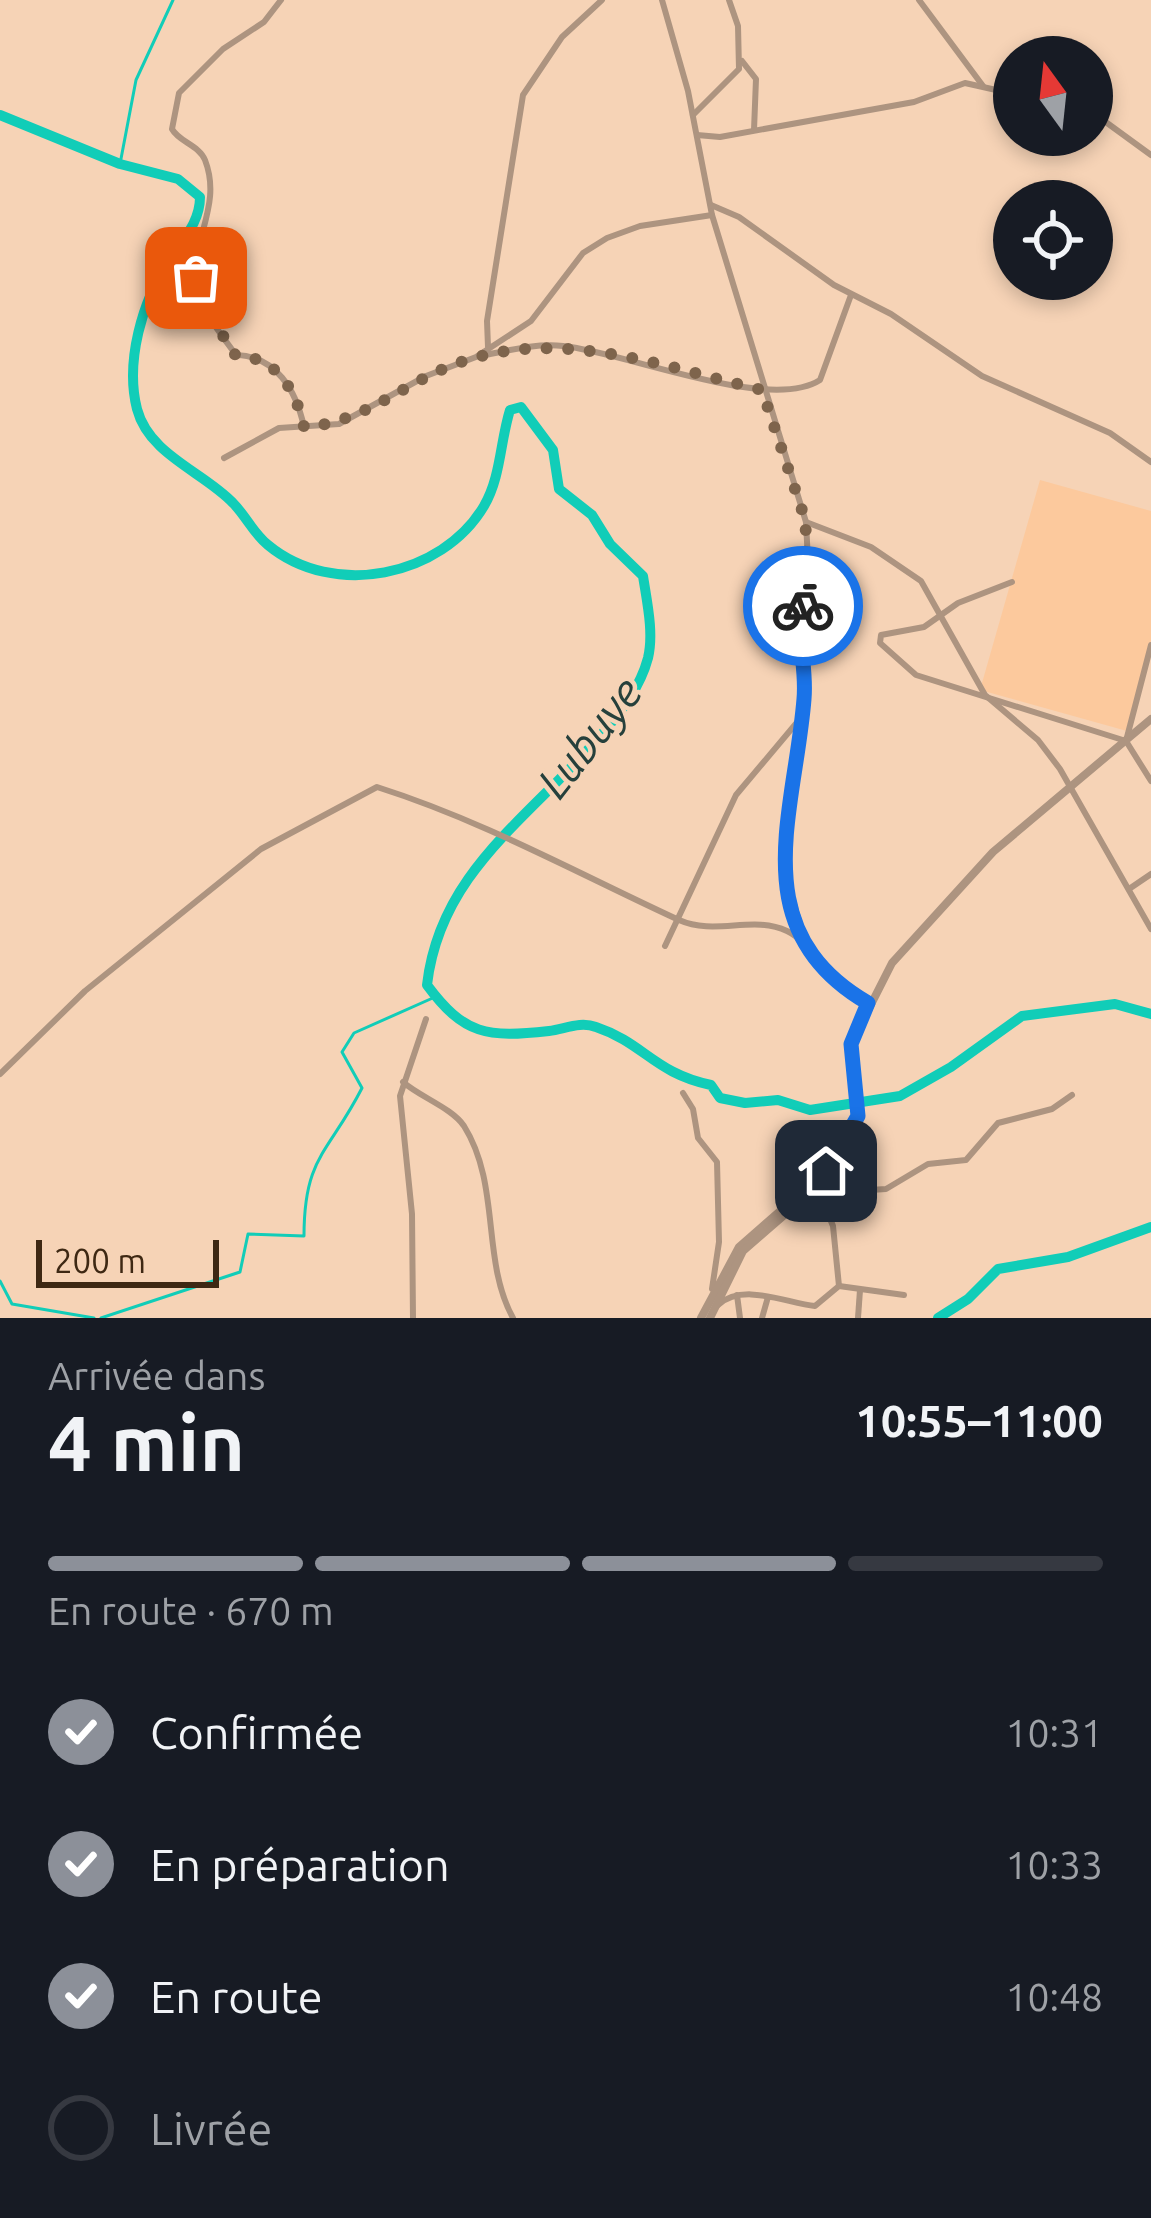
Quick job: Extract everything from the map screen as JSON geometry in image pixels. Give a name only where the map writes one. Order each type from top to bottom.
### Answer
[{"type":"street","points":[[281,0],[264,22],[223,49],[179,93],[172,129],[206,163],[213,212],[204,226],[196,278],[206,309],[236,356],[261,358],[279,374],[304,427]]},
{"type":"street","points":[[488,348],[487,321],[523,95],[562,37],[602,0]]},
{"type":"street","points":[[662,0],[693,115],[709,205],[806,522],[808,561],[797,638],[804,686],[781,860],[805,941],[825,971],[868,1003]]},
{"type":"street","points":[[693,115],[705,99],[737,76],[741,60],[729,0]]},
{"type":"street","points":[[919,0],[983,86]]},
{"type":"street","points":[[741,60],[756,79],[754,130]]},
{"type":"street","points":[[697,135],[754,130],[914,102],[965,82],[993,89]]},
{"type":"street","points":[[1113,127],[1151,155]]},
{"type":"street","points":[[709,205],[739,218],[982,376],[1110,433],[1151,462]]},
{"type":"street","points":[[476,357],[531,321],[583,253],[607,238],[640,226],[712,215]]},
{"type":"street","points":[[224,458],[254,437],[279,428],[339,424],[426,376],[476,357],[561,346],[762,390],[800,388],[820,380],[851,295]]},
{"type":"street","points":[[806,522],[900,563],[921,581],[985,695],[1038,740],[1071,789],[1151,929]]},
{"type":"street","points":[[1012,582],[958,603],[942,618],[878,638],[916,675],[1126,741],[1151,781]]},
{"type":"street","points":[[1126,741],[1151,645]]},
{"type":"street","points":[[665,946],[736,795],[800,718]]},
{"type":"street","points":[[704,1316],[743,1251],[826,1171],[858,1114],[851,1044],[892,963],[968,877],[1151,719]]},
{"type":"street","points":[[0,1074],[85,991],[261,849],[377,787],[497,829],[680,920],[714,929],[765,925],[805,941]]},
{"type":"street","points":[[1128,890],[1151,874]]},
{"type":"street","points":[[413,1318],[403,1082],[426,1018]]},
{"type":"street","points":[[403,1082],[464,1126],[488,1191],[498,1273],[513,1318]]},
{"type":"street","points":[[683,1094],[694,1113],[698,1138],[717,1162],[719,1242],[704,1316]]},
{"type":"street","points":[[712,1289],[739,1246],[807,1194],[821,1197],[886,1189],[928,1164],[965,1160],[998,1123],[1052,1109],[1072,1095]]},
{"type":"street","points":[[821,1197],[833,1226],[839,1286]]},
{"type":"street","points":[[704,1316],[737,1295],[815,1306],[839,1286]]},
{"type":"street","points":[[839,1286],[904,1295]]},
{"type":"street","points":[[858,1318],[860,1290]]},
{"type":"street","points":[[737,1295],[740,1318]]},
{"type":"street","points":[[762,1318],[768,1297]]},
{"type":"shaded area","points":[[1040,480],[1151,511],[1151,649],[1127,731],[980,690]]},
{"type":"waterway","points":[[120,164],[136,80],[173,0]]},
{"type":"waterway","name":"Lubuye","points":[[0,115],[120,164],[178,179],[200,197],[194,223],[159,277],[138,332],[133,372],[137,409],[153,439],[221,492],[268,545],[294,562],[323,572],[354,575],[414,564],[442,550],[484,506],[494,483],[510,410],[521,407],[553,450],[559,489],[592,515],[610,544],[643,576],[650,648],[635,689],[601,735],[493,848],[450,909],[435,945],[427,985],[453,1014],[493,1033],[590,1025],[676,1073],[711,1085],[720,1098],[745,1103],[778,1100],[810,1110],[900,1096],[951,1067],[1022,1016],[1115,1004],[1151,1014]]},
{"type":"waterway","points":[[101,1318],[240,1272],[248,1234],[304,1236],[314,1171],[362,1088],[342,1052],[354,1033],[435,997]]},
{"type":"waterway","name":"Lubuye","points":[[938,1318],[968,1299],[998,1269],[1068,1257],[1151,1227]]},
{"type":"waterway","points":[[0,1281],[12,1304],[94,1318]]},
{"type":"way so far","points":[[196,278],[206,309],[236,356],[252,355],[270,364],[292,391],[304,427],[339,424],[426,376],[476,357],[530,346],[615,355],[762,390],[806,522],[803,606]]},
{"type":"route","points":[[803,606],[797,638],[804,702],[781,860],[810,953],[843,988],[868,1003],[851,1044],[858,1116],[826,1171]]}]
